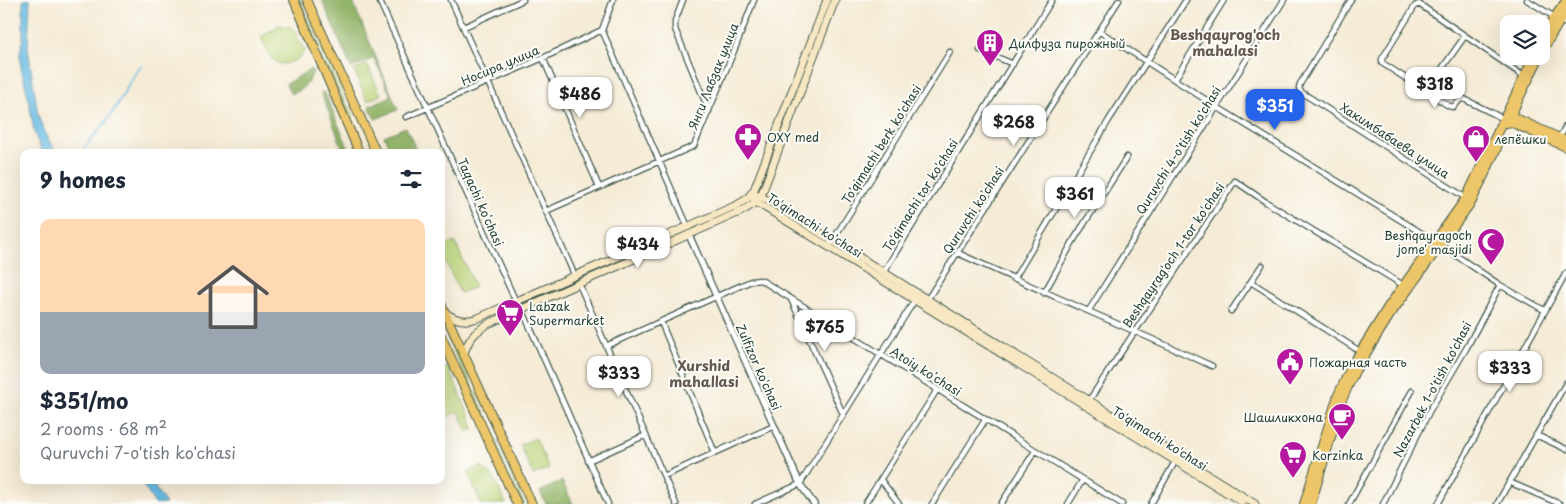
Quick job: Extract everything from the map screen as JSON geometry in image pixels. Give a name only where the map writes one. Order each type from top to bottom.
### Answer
[{"type":"main road","points":[[294,0],[358,149]]},
{"type":"main road","points":[[308,0],[375,149]]},
{"type":"main road","points":[[445,310],[454,318],[463,320],[472,320],[491,313],[737,205],[751,195],[826,0]]},
{"type":"main road","points":[[464,354],[472,336],[494,321],[742,212],[758,199],[835,0]]},
{"type":"main road","points":[[1550,32],[1560,21],[1566,1]]},
{"type":"main road","points":[[1550,38],[1566,11]]},
{"type":"main road","points":[[1304,504],[1338,395],[1403,285],[1472,201],[1531,65]]},
{"type":"main road","points":[[1526,78],[1534,65]]},
{"type":"main road","points":[[1311,504],[1342,400],[1362,353],[1439,243],[1466,198],[1508,119]]},
{"type":"main road","points":[[1508,119],[1561,140],[1566,147]]},
{"type":"main road","points":[[349,128],[362,122]]},
{"type":"main road","name":"To'qimachi ko'chasi","points":[[751,195],[883,273],[916,297]]},
{"type":"main road","name":"To'qimachi ko'chasi","points":[[831,243],[1234,494],[1255,504]]},
{"type":"main road","points":[[445,312],[532,504]]},
{"type":"main road","points":[[491,313],[494,321]]},
{"type":"main road","points":[[445,345],[517,504]]},
{"type":"main road","points":[[484,433],[497,427]]},
{"type":"main road","name":"To'qimachi ko'chasi","points":[[1234,494],[1246,504]]},
{"type":"street","name":"Taqachi koʻchasi","points":[[379,0],[516,302]]},
{"type":"street","points":[[451,0],[575,276]]},
{"type":"street","points":[[464,26],[523,0]]},
{"type":"street","points":[[613,0],[602,30],[688,227]]},
{"type":"street","points":[[683,0],[675,21],[675,29],[709,111]]},
{"type":"street","name":"Янги Лабзак улица","points":[[546,211],[694,146],[754,0]]},
{"type":"street","name":"To'qimachi tor ko'chasi","points":[[883,273],[1052,0]]},
{"type":"street","name":"Quruvchi ko'chasi","points":[[925,302],[1119,0]]},
{"type":"street","points":[[1014,279],[1109,120],[1148,62],[1186,0]]},
{"type":"street","points":[[1175,79],[1224,0]]},
{"type":"street","name":"Quruvchi 4-o'tish ko'chasi","points":[[1088,310],[1284,0]]},
{"type":"street","name":"Хакимбабаева улица","points":[[1351,0],[1299,88],[1302,92],[1466,198]]},
{"type":"street","points":[[1527,0],[1560,21]]},
{"type":"street","points":[[1508,119],[1462,98],[1451,107],[1381,61],[1415,6],[1419,4],[1526,78]]},
{"type":"street","name":"Носира улица","points":[[406,117],[543,58],[602,30]]},
{"type":"street","points":[[1099,31],[1544,310]]},
{"type":"street","points":[[1426,91],[1465,36]]},
{"type":"street","points":[[980,50],[1013,64]]},
{"type":"street","name":"To'qimachi berk ko'chasi","points":[[831,243],[950,52]]},
{"type":"street","points":[[543,58],[599,187]]},
{"type":"street","points":[[1561,140],[1566,126]]},
{"type":"street","points":[[1044,293],[1075,238],[1127,157]]},
{"type":"street","name":"Beshqayrag'och 1-tor ko'chasi","points":[[1087,403],[1235,181],[1266,202],[1403,285]]},
{"type":"street","name":"Zulfizor ko'chasi","points":[[689,235],[800,484],[814,504]]},
{"type":"street","points":[[958,253],[1044,293],[1088,310],[1212,366]]},
{"type":"street","points":[[1231,311],[1262,265]]},
{"type":"street","points":[[1438,504],[1566,273]]},
{"type":"street","name":"Atoiy koʻchasi","points":[[606,346],[757,279],[1122,504]]},
{"type":"street","points":[[1250,282],[1362,353]]},
{"type":"street","points":[[579,284],[676,504]]},
{"type":"street","name":"Nazarbek 1-o'tish ko'chasi","points":[[1383,504],[1430,410],[1500,284]]},
{"type":"street","points":[[755,504],[800,484],[916,297]]},
{"type":"street","points":[[790,298],[843,414]]},
{"type":"street","points":[[522,309],[608,504]]},
{"type":"street","points":[[661,322],[715,453]]},
{"type":"street","points":[[1497,504],[1566,383]]},
{"type":"street","points":[[865,504],[937,390]]},
{"type":"street","points":[[1349,504],[1412,391]]},
{"type":"street","points":[[932,504],[985,420]]},
{"type":"street","points":[[664,476],[774,426]]},
{"type":"street","points":[[588,461],[646,435]]},
{"type":"street","points":[[1536,435],[1566,449]]},
{"type":"street","points":[[1001,504],[1035,451]]},
{"type":"street","points":[[1151,504],[1177,458]]},
{"type":"street","points":[[881,480],[899,504]]},
{"type":"street","points":[[1068,504],[1082,481]]},
{"type":"street","points":[[1509,482],[1560,504]]},
{"type":"green space","points":[[298,0],[301,0],[353,117],[350,119]]},
{"type":"green space","points":[[322,0],[352,0],[398,110],[375,119],[369,106],[391,96],[374,58],[351,68]]},
{"type":"green space","points":[[279,25],[293,28],[305,51],[299,58],[280,64],[272,59],[261,37]]},
{"type":"green space","points":[[367,64],[381,95],[367,101],[354,70]]},
{"type":"green space","points":[[311,69],[313,72],[307,83],[291,94],[286,84]]},
{"type":"green space","points":[[321,92],[325,93],[349,149],[343,149]]},
{"type":"green space","points":[[406,127],[416,149],[390,149],[384,136]]},
{"type":"green space","points":[[455,242],[475,287],[460,293],[445,261],[445,246]]},
{"type":"green space","points":[[445,324],[488,421],[485,422],[445,332]]},
{"type":"green space","points":[[448,367],[473,424],[473,429],[468,432],[459,412],[445,417],[445,368]]},
{"type":"green space","points":[[536,438],[549,469],[533,475],[520,445]]},
{"type":"green space","points":[[497,441],[525,504],[522,504],[495,443]]},
{"type":"green space","points":[[481,466],[493,476],[506,504],[481,504],[468,472]]},
{"type":"green space","points":[[562,481],[573,504],[546,504],[540,492]]},
{"type":"water","points":[[23,0],[30,0],[28,48],[38,115],[45,134],[54,149],[41,149],[34,132],[21,68],[20,53],[23,39]]},
{"type":"water","points":[[142,484],[153,484],[166,504],[155,504]]},
{"type":"waterway","points":[[84,149],[113,112],[141,66]]},
{"type":"place","name":"Дилфуза пирожный","points":[[990,67]]},
{"type":"place","name":"OXY med","points":[[748,161]]},
{"type":"place","name":"лепёшки","points":[[1476,163]]},
{"type":"place","name":"Beshqayragoch jome' masjidi","points":[[1491,266]]},
{"type":"place","name":"Labzak Supermarket","points":[[510,337]]},
{"type":"place","name":"Пожарная часть","points":[[1290,386]]},
{"type":"place","name":"Шашликхона","points":[[1342,441]]},
{"type":"place","name":"Korzinka","points":[[1293,479]]},
{"type":"district","name":"Beshqayrog'och mahalasi","points":[[1225,42]]},
{"type":"district","name":"Xurshid mahallasi","points":[[704,374]]}]
